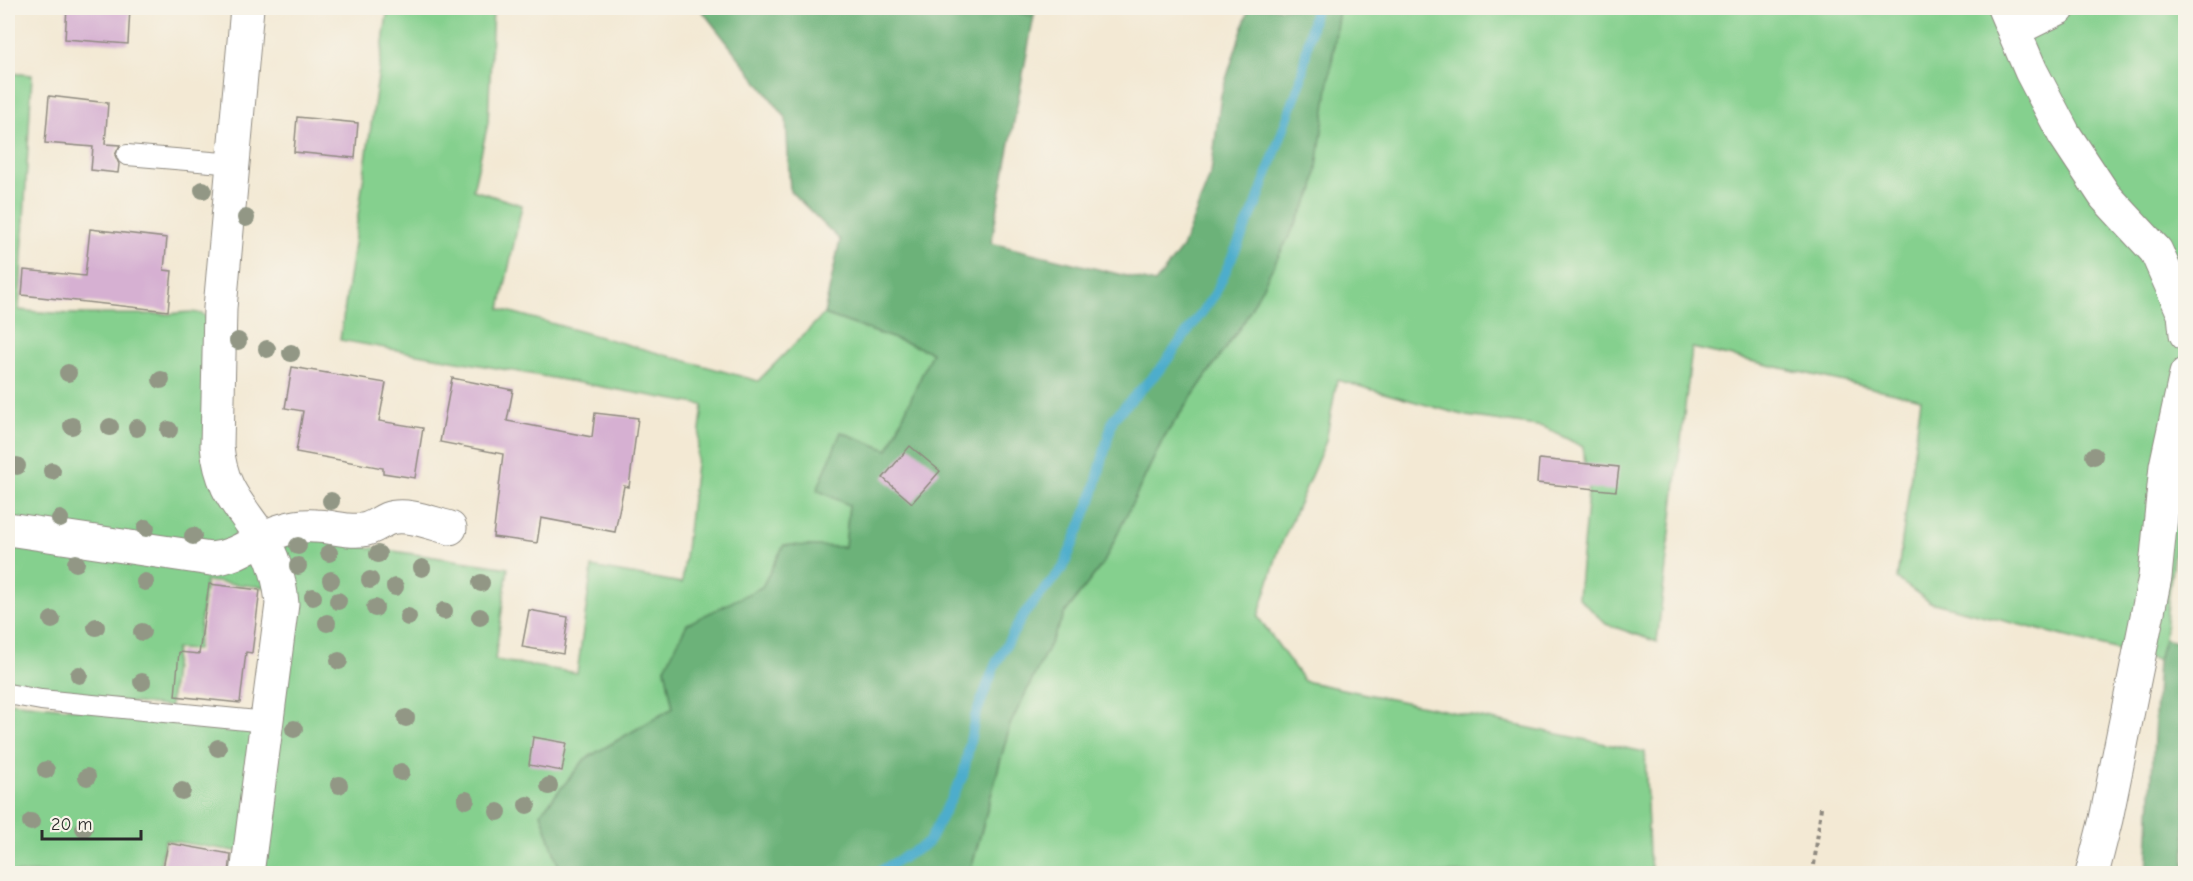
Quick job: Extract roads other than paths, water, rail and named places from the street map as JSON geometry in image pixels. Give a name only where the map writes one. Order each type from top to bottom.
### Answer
[{"type":"street","points":[[247,8],[220,308],[217,446],[219,463],[229,492],[262,539],[274,564],[282,604],[247,873]]},
{"type":"street","points":[[2060,8],[2009,19],[2031,71],[2064,134],[2105,196],[2156,251],[2184,314],[2186,334]]},
{"type":"street","points":[[2092,873],[2106,819],[2155,577],[2166,466],[2186,375]]},
{"type":"street","points":[[8,529],[211,559],[233,555],[281,530],[296,527],[315,526],[362,530],[388,519],[404,516],[450,528]]},
{"type":"lane","points":[[127,155],[234,164]]},
{"type":"lane","points":[[8,694],[48,701],[267,722]]},
{"type":"waterway","points":[[875,874],[928,843],[963,776],[975,717],[996,663],[1024,614],[1063,568],[1093,495],[1113,419],[1162,367],[1215,294],[1256,205],[1300,83],[1315,8]]}]
